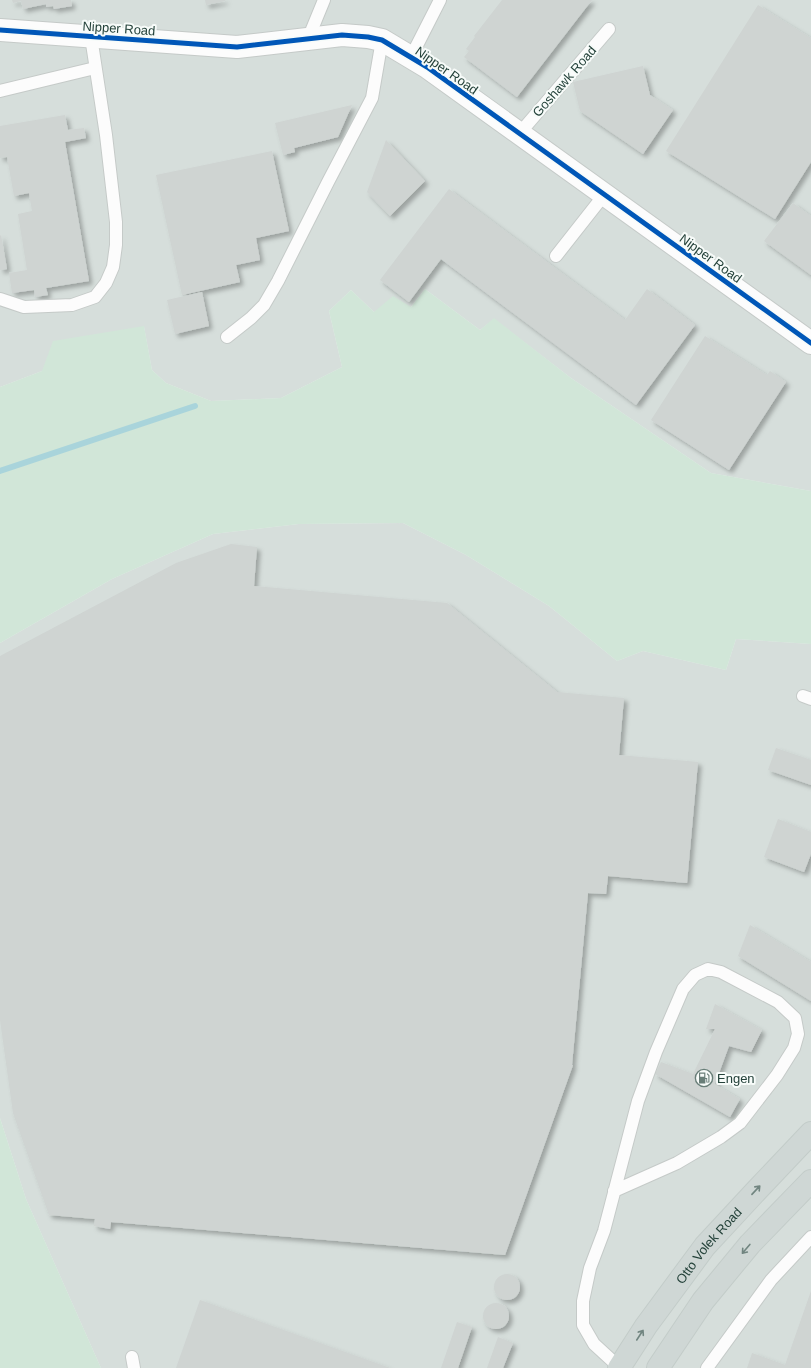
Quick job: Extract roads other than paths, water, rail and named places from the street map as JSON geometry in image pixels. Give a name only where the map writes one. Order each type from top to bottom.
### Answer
[{"type":"main road","name":"Otto Volek Road","points":[[619,1368],[646,1326],[705,1246],[811,1133]]},
{"type":"main road","points":[[658,1368],[703,1301],[750,1244],[811,1182]]},
{"type":"street","name":"Nipper Road","points":[[0,30],[237,47],[342,35],[368,37],[382,40],[427,67],[811,343]]},
{"type":"lane","points":[[411,57],[440,0]]},
{"type":"lane","points":[[308,39],[322,1]]},
{"type":"lane","name":"Goshawk Road","points":[[519,134],[609,29]]},
{"type":"lane","points":[[0,299],[24,307],[72,305],[95,297],[106,283],[113,267],[116,245],[116,222],[106,135],[91,37]]},
{"type":"lane","points":[[227,337],[251,318],[264,305],[278,282],[372,98],[382,40]]},
{"type":"lane","points":[[0,91],[95,68]]},
{"type":"lane","points":[[556,256],[604,195]]},
{"type":"lane","points":[[614,1191],[677,1163],[721,1137],[740,1123],[777,1075],[794,1048],[798,1034],[795,1018],[778,1002],[721,972],[708,969],[695,975],[683,989],[656,1052],[638,1101],[614,1191],[604,1231],[590,1268],[583,1301],[583,1325],[594,1344],[619,1368]]},
{"type":"lane","points":[[707,1368],[771,1280],[811,1237]]},
{"type":"waterway","points":[[0,471],[195,406]]},
{"type":"place","name":"Engen","points":[[704,1078]]}]
